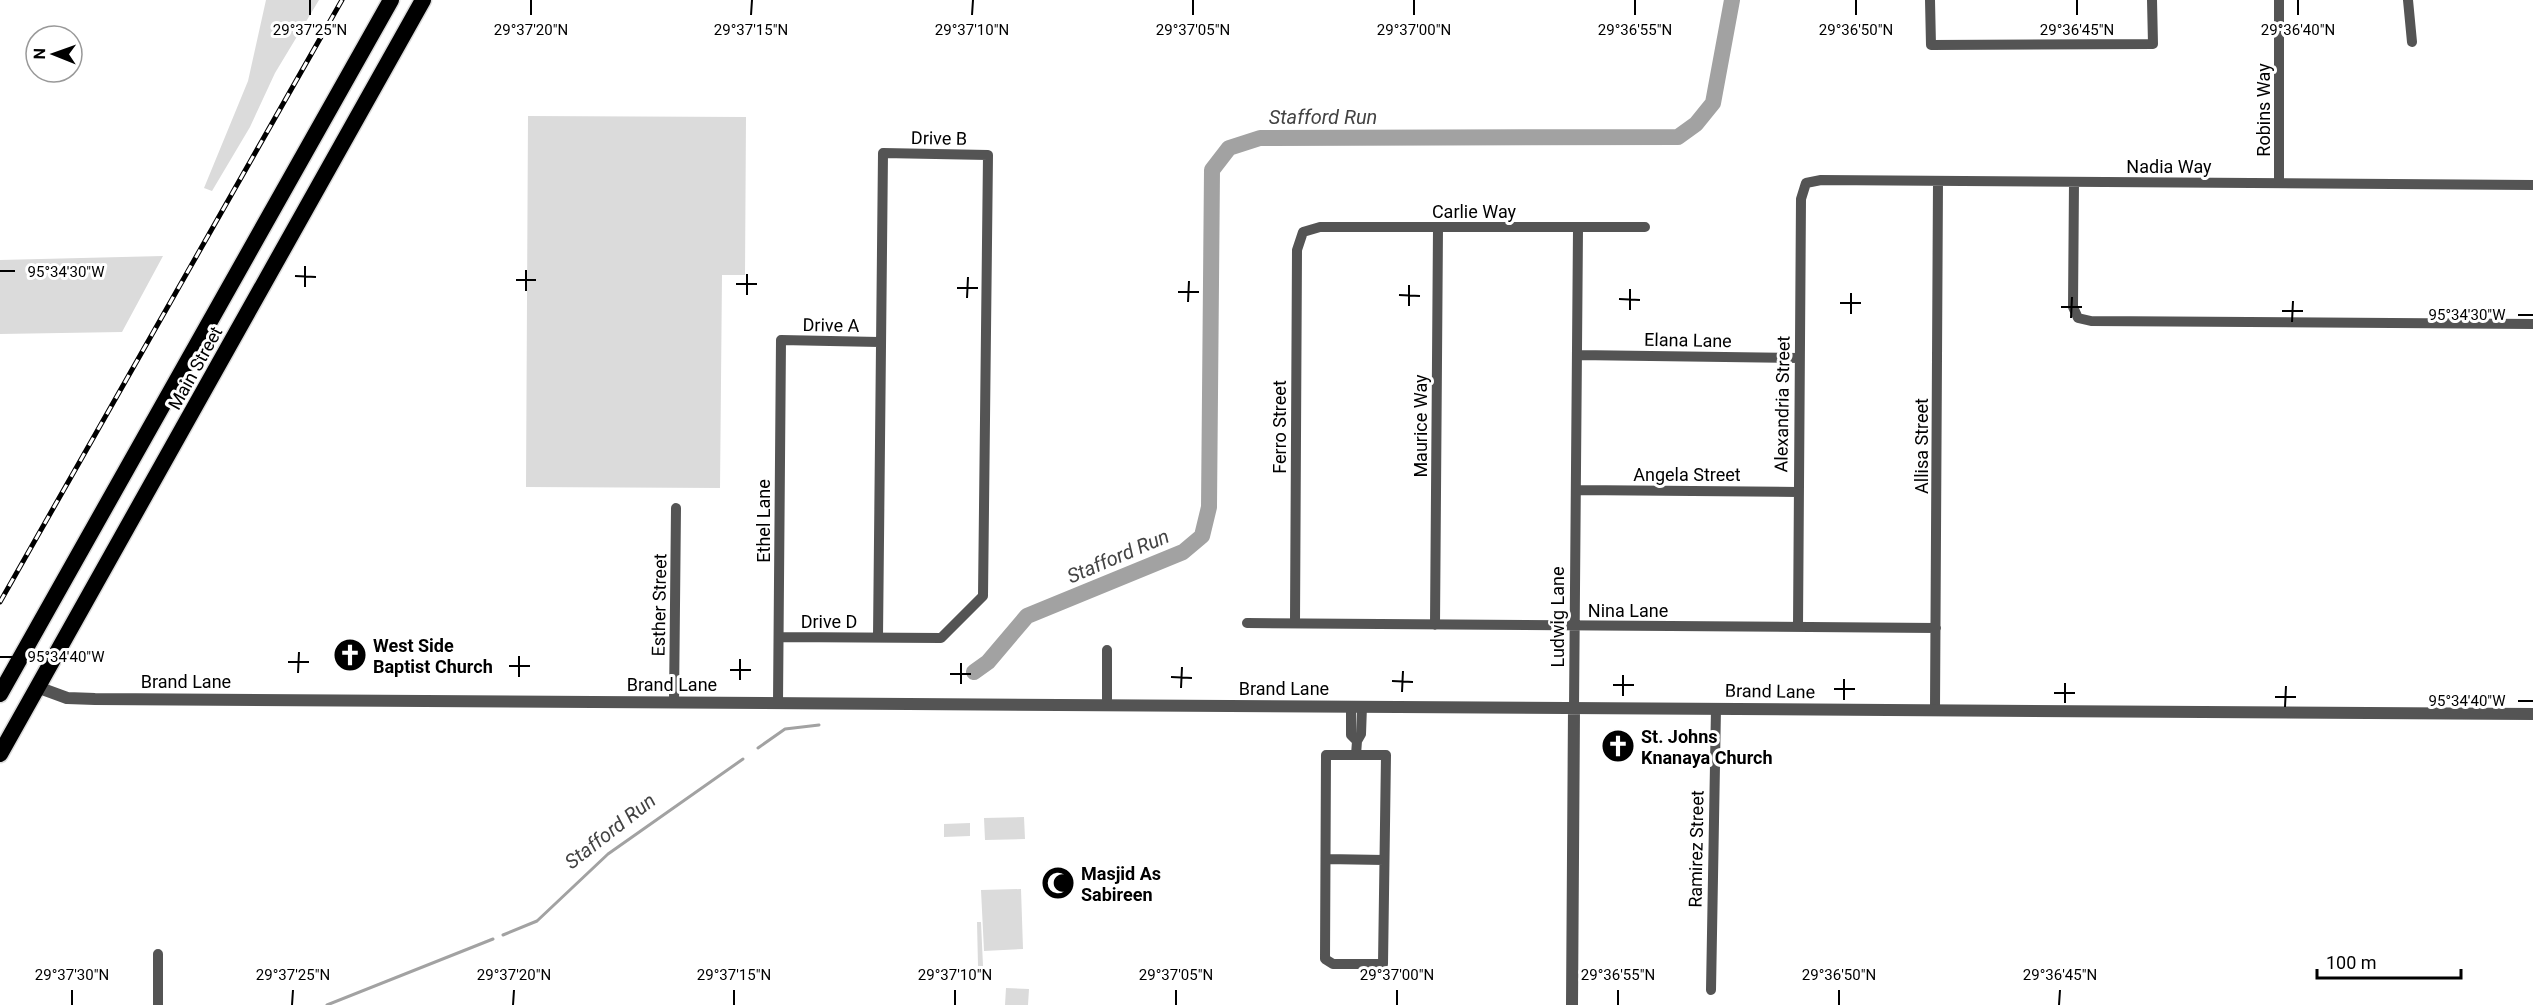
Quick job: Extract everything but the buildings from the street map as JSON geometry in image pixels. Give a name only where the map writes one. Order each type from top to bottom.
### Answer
[{"type":"highway","name":"Main Street","points":[[0,694],[391,0]]},
{"type":"highway","name":"Main Street","points":[[0,754],[423,0]]},
{"type":"street","points":[[1930,0],[1931,45],[2153,44],[2152,0]]},
{"type":"street","name":"Robins Way","points":[[2279,0],[2279,183]]},
{"type":"street","points":[[2408,0],[2412,42]]},
{"type":"street","name":"Drive B","points":[[883,153],[988,155],[983,596],[941,638],[878,638],[879,342],[883,153]]},
{"type":"street","name":"Nadia Way","points":[[1806,183],[1821,180],[2533,184]]},
{"type":"street","name":"Allisa Street","points":[[1935,710],[1938,181]]},
{"type":"street","points":[[2074,182],[2073,307],[2078,318],[2091,321],[2533,324]]},
{"type":"street","name":"Alexandria Street","points":[[1798,627],[1801,199],[1806,183]]},
{"type":"street","name":"Carlie Way","points":[[1303,232],[1320,227],[1645,227]]},
{"type":"street","name":"Maurice Way","points":[[1435,626],[1438,228]]},
{"type":"street","name":"Ludwig Lane","points":[[1572,1005],[1578,228]]},
{"type":"street","name":"Ferro Street","points":[[1295,623],[1297,250],[1303,232]]},
{"type":"street","name":"Drive A","points":[[781,340],[879,342]]},
{"type":"street","name":"Ethel Lane","points":[[778,702],[781,340]]},
{"type":"street","name":"Elana Lane","points":[[1577,355],[1799,358]]},
{"type":"street","name":"Angela Street","points":[[1576,490],[1798,492]]},
{"type":"street","name":"Esther Street","points":[[674,702],[676,508]]},
{"type":"street","name":"Nina Lane","points":[[1247,623],[1936,628]]},
{"type":"street","name":"Drive D","points":[[779,637],[878,638]]},
{"type":"street","points":[[1107,650],[1107,705]]},
{"type":"street","name":"Brand Lane","points":[[37,687],[68,698],[2533,714]]},
{"type":"street","points":[[1356,706],[1361,734],[1356,741],[1356,755]]},
{"type":"street","name":"Ramirez Street","points":[[1711,990],[1716,708]]},
{"type":"street","points":[[1326,755],[1356,755],[1386,755],[1383,964],[1333,964],[1325,959],[1326,755]]},
{"type":"street","points":[[1326,859],[1384,860]]},
{"type":"street","points":[[158,954],[158,1005]]},
{"type":"shaded area","points":[[266,0],[319,0],[275,73],[250,127],[212,191],[204,188],[248,81]]},
{"type":"shaded area","points":[[528,116],[746,117],[745,275],[722,275],[720,488],[526,487]]},
{"type":"shaded area","points":[[163,256],[122,332],[0,334],[0,260]]},
{"type":"shaded area","points":[[1024,817],[1025,839],[985,840],[984,818]]},
{"type":"shaded area","points":[[970,823],[970,836],[944,837],[944,824]]},
{"type":"shaded area","points":[[1021,889],[1023,949],[984,951],[981,890]]},
{"type":"shaded area","points":[[977,922],[981,922],[983,966],[978,966]]},
{"type":"shaded area","points":[[1006,988],[1029,989],[1028,1005],[1005,1005]]},
{"type":"waterway","name":"Stafford Run","points":[[974,672],[988,662],[1027,616],[1183,552],[1202,536],[1209,507],[1212,170],[1229,148],[1260,138],[1678,137],[1696,124],[1713,103],[1732,0]]},
{"type":"waterway","name":"Stafford Run","points":[[758,748],[785,729],[819,725]]},
{"type":"waterway","name":"Stafford Run","points":[[503,935],[537,921],[608,854],[743,759]]},
{"type":"waterway","name":"Stafford Run","points":[[327,1005],[493,939]]},
{"type":"railway","points":[[0,602],[342,0]]},
{"type":"place","name":"West Side Baptist Church","points":[[350,655]]},
{"type":"place","name":"St. Johns Knanaya Church","points":[[1618,746]]},
{"type":"place","name":"Masjid As Sabireen","points":[[1058,883]]}]
